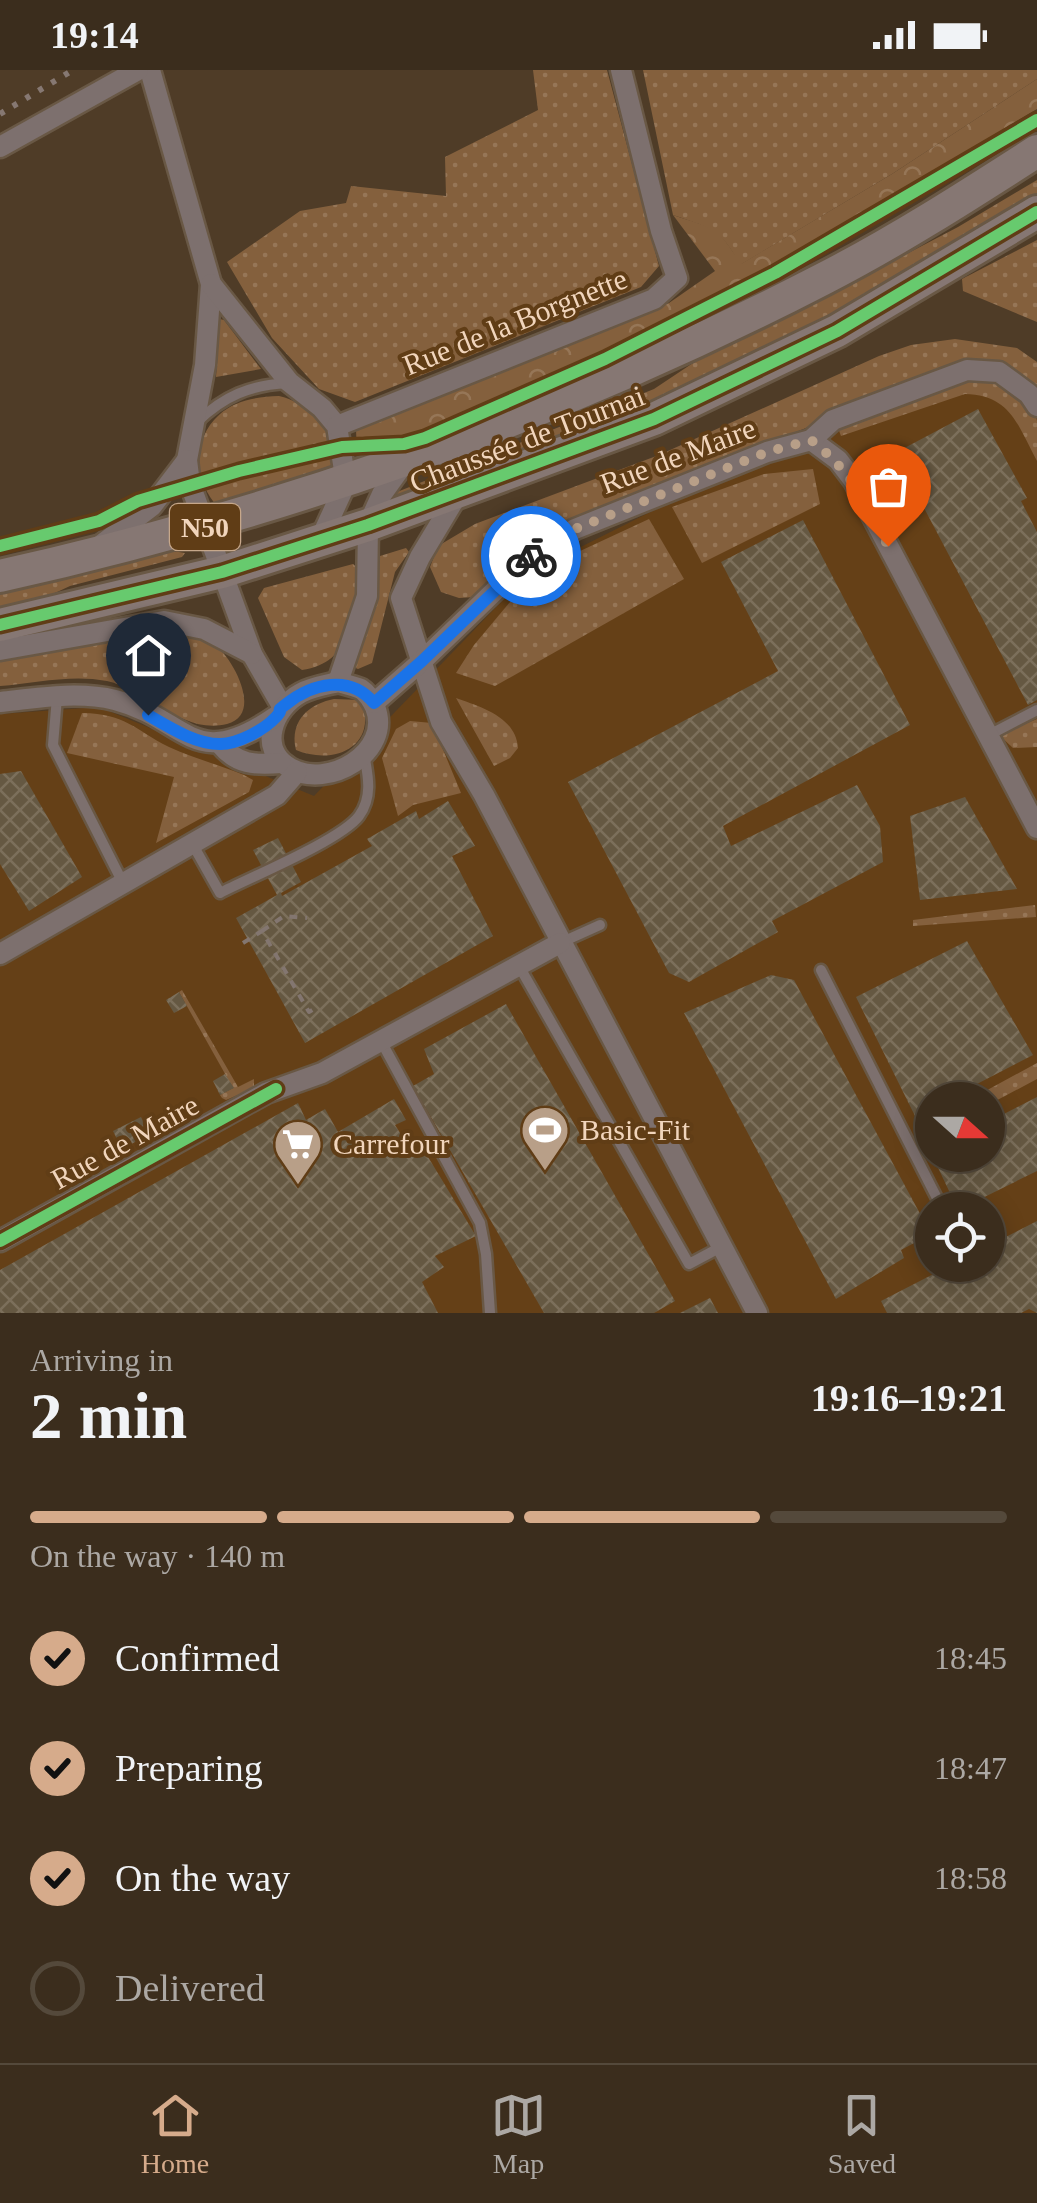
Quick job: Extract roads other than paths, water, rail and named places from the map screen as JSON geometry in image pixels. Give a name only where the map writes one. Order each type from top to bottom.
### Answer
[{"type":"main road","name":"Chaussée de Tournai","points":[[0,576],[206,526],[406,462],[691,344],[825,278],[1037,151]]},
{"type":"main road","name":"Chaussée de Tournai","points":[[0,625],[222,572],[368,525],[654,419],[836,331],[1037,212]]},
{"type":"street","points":[[0,147],[138,70]]},
{"type":"street","points":[[150,70],[211,284],[206,365],[187,460],[194,499],[252,654],[279,712],[271,740],[289,768]]},
{"type":"street","name":"Rue de la Borgnette","points":[[336,426],[654,299],[676,278],[621,70]]},
{"type":"street","points":[[211,284],[290,382],[322,408],[336,426],[346,483],[320,540]]},
{"type":"street","name":"Rue de Maire","points":[[374,703],[532,555],[575,529],[767,452],[811,440],[833,420],[967,370],[999,372],[1029,394],[1037,406]]},
{"type":"street","points":[[811,440],[838,460],[854,481],[1037,828]]},
{"type":"street","points":[[84,558],[152,506],[187,460]]},
{"type":"street","points":[[338,682],[366,596],[368,525],[382,494],[406,462]]},
{"type":"street","points":[[459,492],[420,556],[401,598],[441,722],[484,795],[757,1313]]},
{"type":"street","points":[[0,650],[164,621],[204,630],[252,654]]},
{"type":"street","points":[[0,702],[57,696],[117,701],[178,733],[220,744],[246,737],[300,694],[338,682],[363,690],[374,703],[381,726],[375,743],[364,754],[340,769],[324,773],[253,765],[231,757],[220,744]]},
{"type":"street","points":[[0,954],[278,795],[289,768]]},
{"type":"street","name":"Rue de Maire","points":[[0,1241],[266,1093],[322,1073],[560,944]]},
{"type":"lane","points":[[194,424],[218,402],[243,390],[290,382]]},
{"type":"lane","points":[[57,696],[53,745],[124,884]]},
{"type":"lane","points":[[988,735],[1037,710]]},
{"type":"lane","points":[[193,845],[220,892],[331,836],[359,816],[370,790],[364,754]]},
{"type":"lane","points":[[560,944],[600,924]]},
{"type":"lane","points":[[519,966],[689,1264],[721,1247]]},
{"type":"lane","points":[[820,970],[934,1192]]},
{"type":"lane","points":[[381,1041],[480,1223],[490,1313]]},
{"type":"railway","points":[[0,114],[73,70]]},
{"type":"place","name":"Basic-Fit","points":[[545,1172]]},
{"type":"place","name":"Carrefour","points":[[298,1186]]}]
